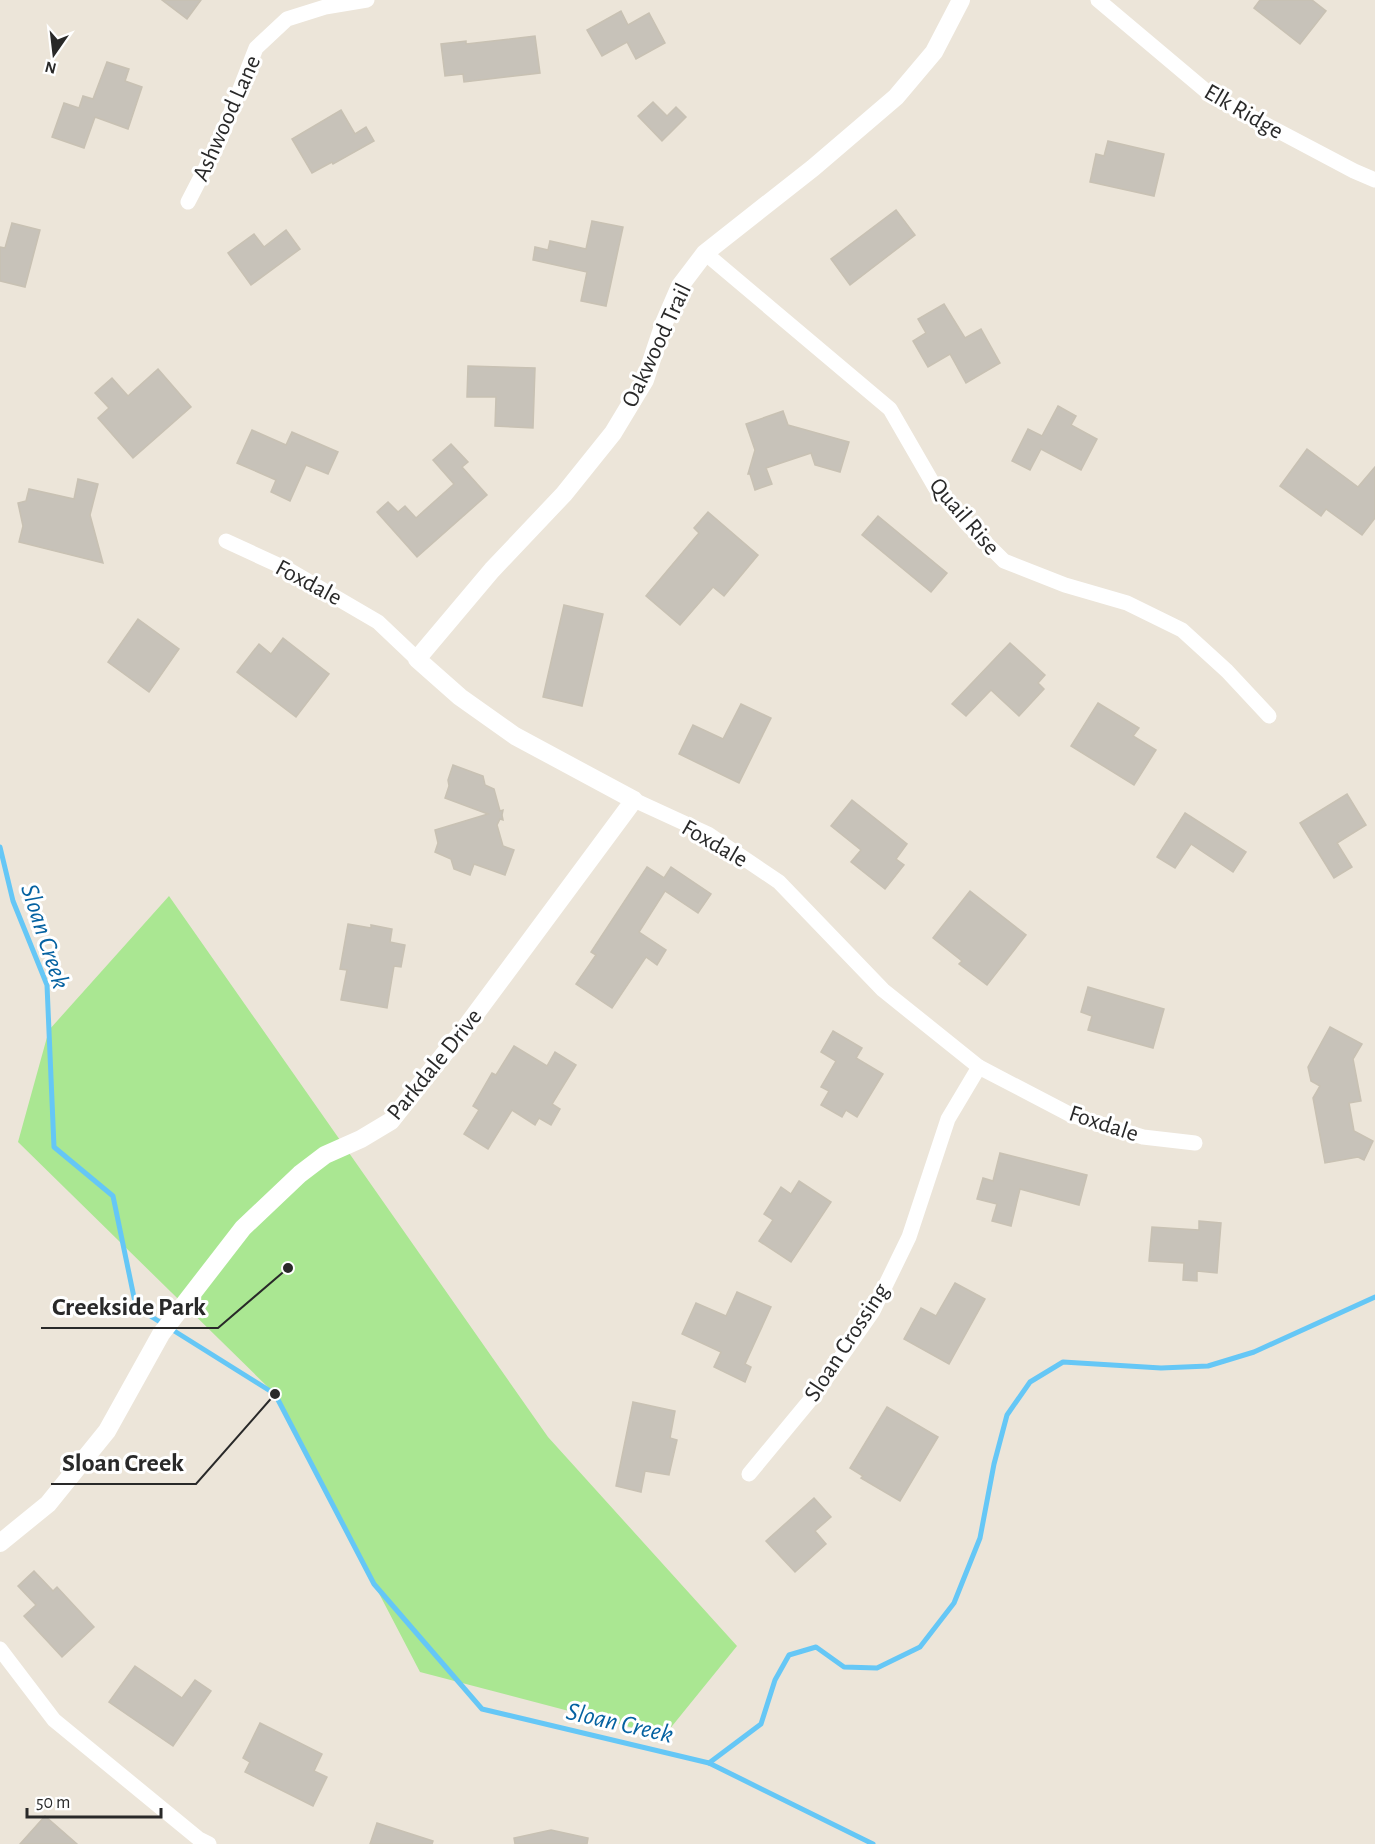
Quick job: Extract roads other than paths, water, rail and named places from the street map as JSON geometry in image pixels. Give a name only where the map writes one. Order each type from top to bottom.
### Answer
[{"type":"street","name":"Ashwood Lane","points":[[188,202],[220,140],[256,48],[287,19],[325,7],[367,0]]},
{"type":"street","name":"Oakwood Trail","points":[[417,659],[492,570],[564,494],[613,434],[645,380],[664,323],[680,286],[705,253],[813,168],[896,97],[934,52],[961,0]]},
{"type":"street","name":"Elk Ridge","points":[[1098,0],[1212,96],[1375,180]]},
{"type":"street","name":"Quail Rise","points":[[705,253],[891,409],[935,487],[967,524],[1004,561],[1065,585],[1127,603],[1182,630],[1227,671],[1269,716]]},
{"type":"street","name":"Foxdale","points":[[226,540],[290,570],[378,622],[460,697],[515,736],[634,800],[708,834],[779,882],[884,990],[979,1067],[1071,1115],[1143,1137],[1195,1143]]},
{"type":"street","name":"Parkdale Drive","points":[[0,1543],[48,1504],[107,1431],[161,1334],[243,1228],[300,1174],[325,1155],[362,1139],[391,1121],[468,1024],[634,800]]},
{"type":"street","name":"Sloan Crossing","points":[[749,1474],[816,1393],[873,1311],[909,1237],[948,1119],[979,1067]]},
{"type":"street","points":[[0,1649],[54,1720],[199,1839],[209,1844]]},
{"type":"waterway","name":"Sloan Creek","points":[[0,847],[13,901],[47,985],[54,1147],[113,1196],[136,1307],[275,1394],[374,1584],[482,1709],[709,1763],[873,1844]]},
{"type":"waterway","points":[[709,1763],[761,1724],[775,1680],[789,1655],[816,1647],[844,1667],[877,1668],[920,1647],[954,1603],[980,1538],[994,1464],[1007,1415],[1030,1382],[1063,1362],[1161,1368],[1208,1366],[1254,1352],[1375,1297]]},
{"type":"place","name":"Creekside Park","points":[[288,1268]]},
{"type":"place","name":"Sloan Creek","points":[[275,1394]]}]
